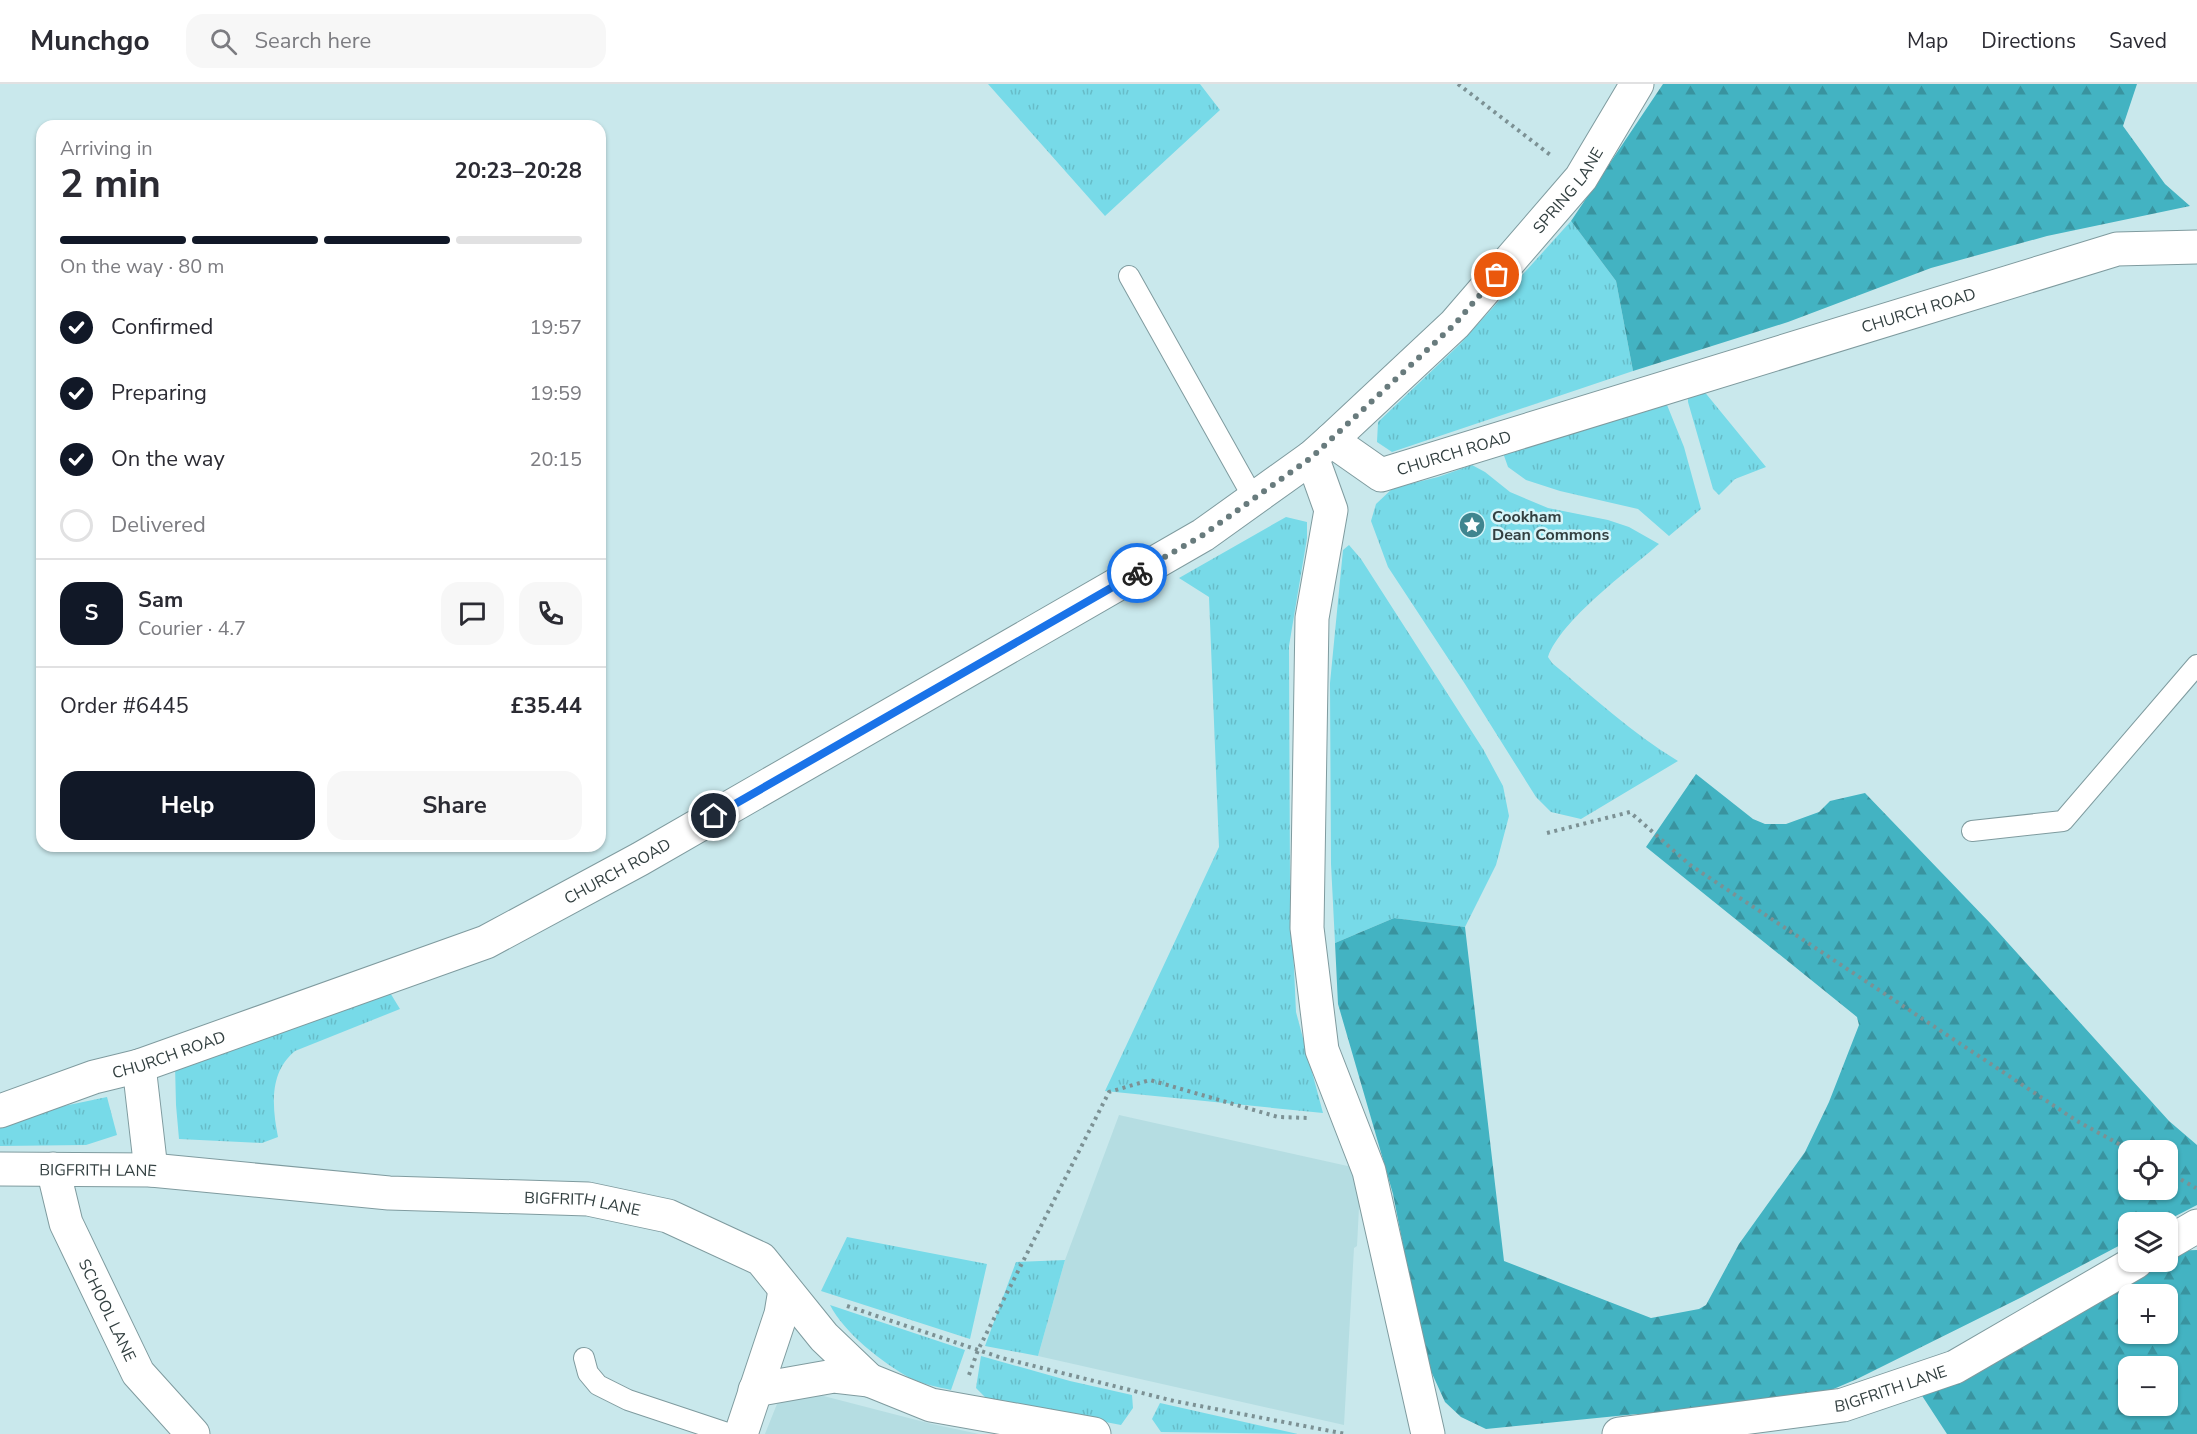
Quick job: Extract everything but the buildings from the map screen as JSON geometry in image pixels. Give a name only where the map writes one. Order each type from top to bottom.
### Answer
[{"type":"street","name":"SPRING LANE","points":[[1322,448],[1455,324],[1581,178],[1637,84]]},
{"type":"street","name":"CHURCH ROAD","points":[[0,1111],[94,1077],[140,1066],[486,942],[640,858],[1203,535],[1322,448],[1381,475],[2117,249],[2197,247]]},
{"type":"street","points":[[1322,448],[1331,510],[1312,618],[1307,928],[1322,1050],[1369,1171],[1428,1434]]},
{"type":"street","points":[[140,1066],[151,1170]]},
{"type":"street","name":"BIGFRITH LANE","points":[[0,1169],[151,1170],[389,1193],[588,1199],[668,1215],[761,1259],[824,1337],[869,1380],[931,1405],[1094,1434]]},
{"type":"street","name":"SCHOOL LANE","points":[[53,1169],[66,1223],[138,1373],[193,1434]]},
{"type":"street","points":[[2178,1237],[2197,1226]]},
{"type":"street","name":"BIGFRITH LANE","points":[[1630,1433],[1843,1405],[1955,1367],[2119,1272]]},
{"type":"street","points":[[741,1434],[781,1314],[785,1290]]},
{"type":"street","points":[[755,1390],[834,1376],[869,1380]]},
{"type":"lane","points":[[1129,276],[1254,499]]},
{"type":"lane","points":[[1972,831],[2063,821],[2197,665]]},
{"type":"lane","points":[[584,1358],[588,1373],[598,1385],[628,1400],[730,1434]]},
{"type":"path","points":[[1458,84],[1581,178]]},
{"type":"path","points":[[1547,833],[1630,812],[1690,865],[2077,1121],[2118,1143]]},
{"type":"path","points":[[957,1409],[978,1350],[1109,1092],[1150,1080],[1278,1117],[1349,1119]]},
{"type":"path","points":[[2178,1178],[2197,1188]]},
{"type":"path","points":[[785,1290],[825,1299],[1002,1358],[1174,1401],[1346,1434]]},
{"type":"shaded area","points":[[1119,1115],[1361,1169],[1344,1425],[1038,1356],[1065,1260]]},
{"type":"shaded area","points":[[812,1393],[979,1434],[765,1434],[777,1404],[786,1395]]},
{"type":"green space","points":[[988,84],[1200,84],[1220,110],[1105,216]]},
{"type":"green space","points":[[1663,84],[2137,84],[2123,126],[2165,184],[2190,206],[2047,236],[1931,268],[1788,322],[1633,371],[1616,281],[1571,221]]},
{"type":"green space","points":[[1571,221],[1616,281],[1633,371],[1392,452],[1377,442],[1378,422],[1460,344]]},
{"type":"green space","points":[[1688,389],[1703,390],[1766,467],[1735,479],[1719,495],[1713,489],[1688,402]]},
{"type":"green space","points":[[1663,395],[1684,447],[1701,509],[1669,536],[1638,509],[1560,491],[1526,480],[1508,467],[1502,450]]},
{"type":"green space","points":[[1472,465],[1485,472],[1510,492],[1548,508],[1608,520],[1629,527],[1659,544],[1581,612],[1555,643],[1548,657],[1552,663],[1613,714],[1678,761],[1581,819],[1551,812],[1536,797],[1388,567],[1371,521],[1376,504],[1393,488],[1438,477]]},
{"type":"green space","points":[[1286,517],[1307,522],[1307,538],[1289,646],[1290,883],[1296,1012],[1323,1113],[1105,1091],[1219,847],[1209,597],[1179,578]]},
{"type":"green space","points":[[1349,545],[1361,559],[1483,749],[1503,786],[1509,816],[1496,865],[1465,927],[1394,918],[1335,943],[1331,864],[1330,683],[1343,550]]},
{"type":"green space","points":[[1696,774],[1753,819],[1765,824],[1786,824],[1819,812],[1830,801],[1865,793],[1990,923],[2169,1121],[2197,1145],[2197,1205],[2178,1215],[2178,1212],[2118,1212],[2118,1246],[1857,1379],[1803,1402],[1732,1415],[1637,1414],[1486,1429],[1461,1417],[1445,1402],[1425,1358],[1393,1194],[1338,1004],[1335,943],[1394,918],[1465,927],[1504,1261],[1651,1318],[1699,1309],[1706,1305],[1739,1244],[1805,1152],[1829,1102],[1859,1025],[1857,1017],[1646,847]]},
{"type":"green space","points":[[389,991],[400,1009],[295,1051],[287,1059],[274,1091],[274,1114],[278,1137],[262,1143],[179,1139],[175,1065]]},
{"type":"green space","points":[[107,1097],[117,1135],[86,1145],[0,1146],[0,1127],[59,1107]]},
{"type":"green space","points":[[847,1237],[987,1264],[970,1339],[821,1291]]},
{"type":"green space","points":[[2197,1250],[2197,1434],[1947,1434],[1917,1388],[2136,1272],[2178,1272],[2178,1251]]},
{"type":"green space","points":[[1065,1260],[1038,1356],[985,1346],[1016,1262]]},
{"type":"green space","points":[[830,1305],[965,1350],[951,1390],[915,1380],[899,1372],[854,1336],[836,1316]]},
{"type":"green space","points":[[981,1356],[1070,1381],[1132,1395],[1133,1408],[1121,1425],[987,1399],[976,1388]]},
{"type":"green space","points":[[1160,1403],[1298,1434],[1161,1432],[1152,1419]]},
{"type":"way so far","points":[[1137,573],[1203,535],[1312,457],[1455,324],[1497,275]]},
{"type":"place","name":"Cookham Dean Commons","points":[[1472,525]]},
{"type":"route","points":[[714,816],[1137,573]]}]
